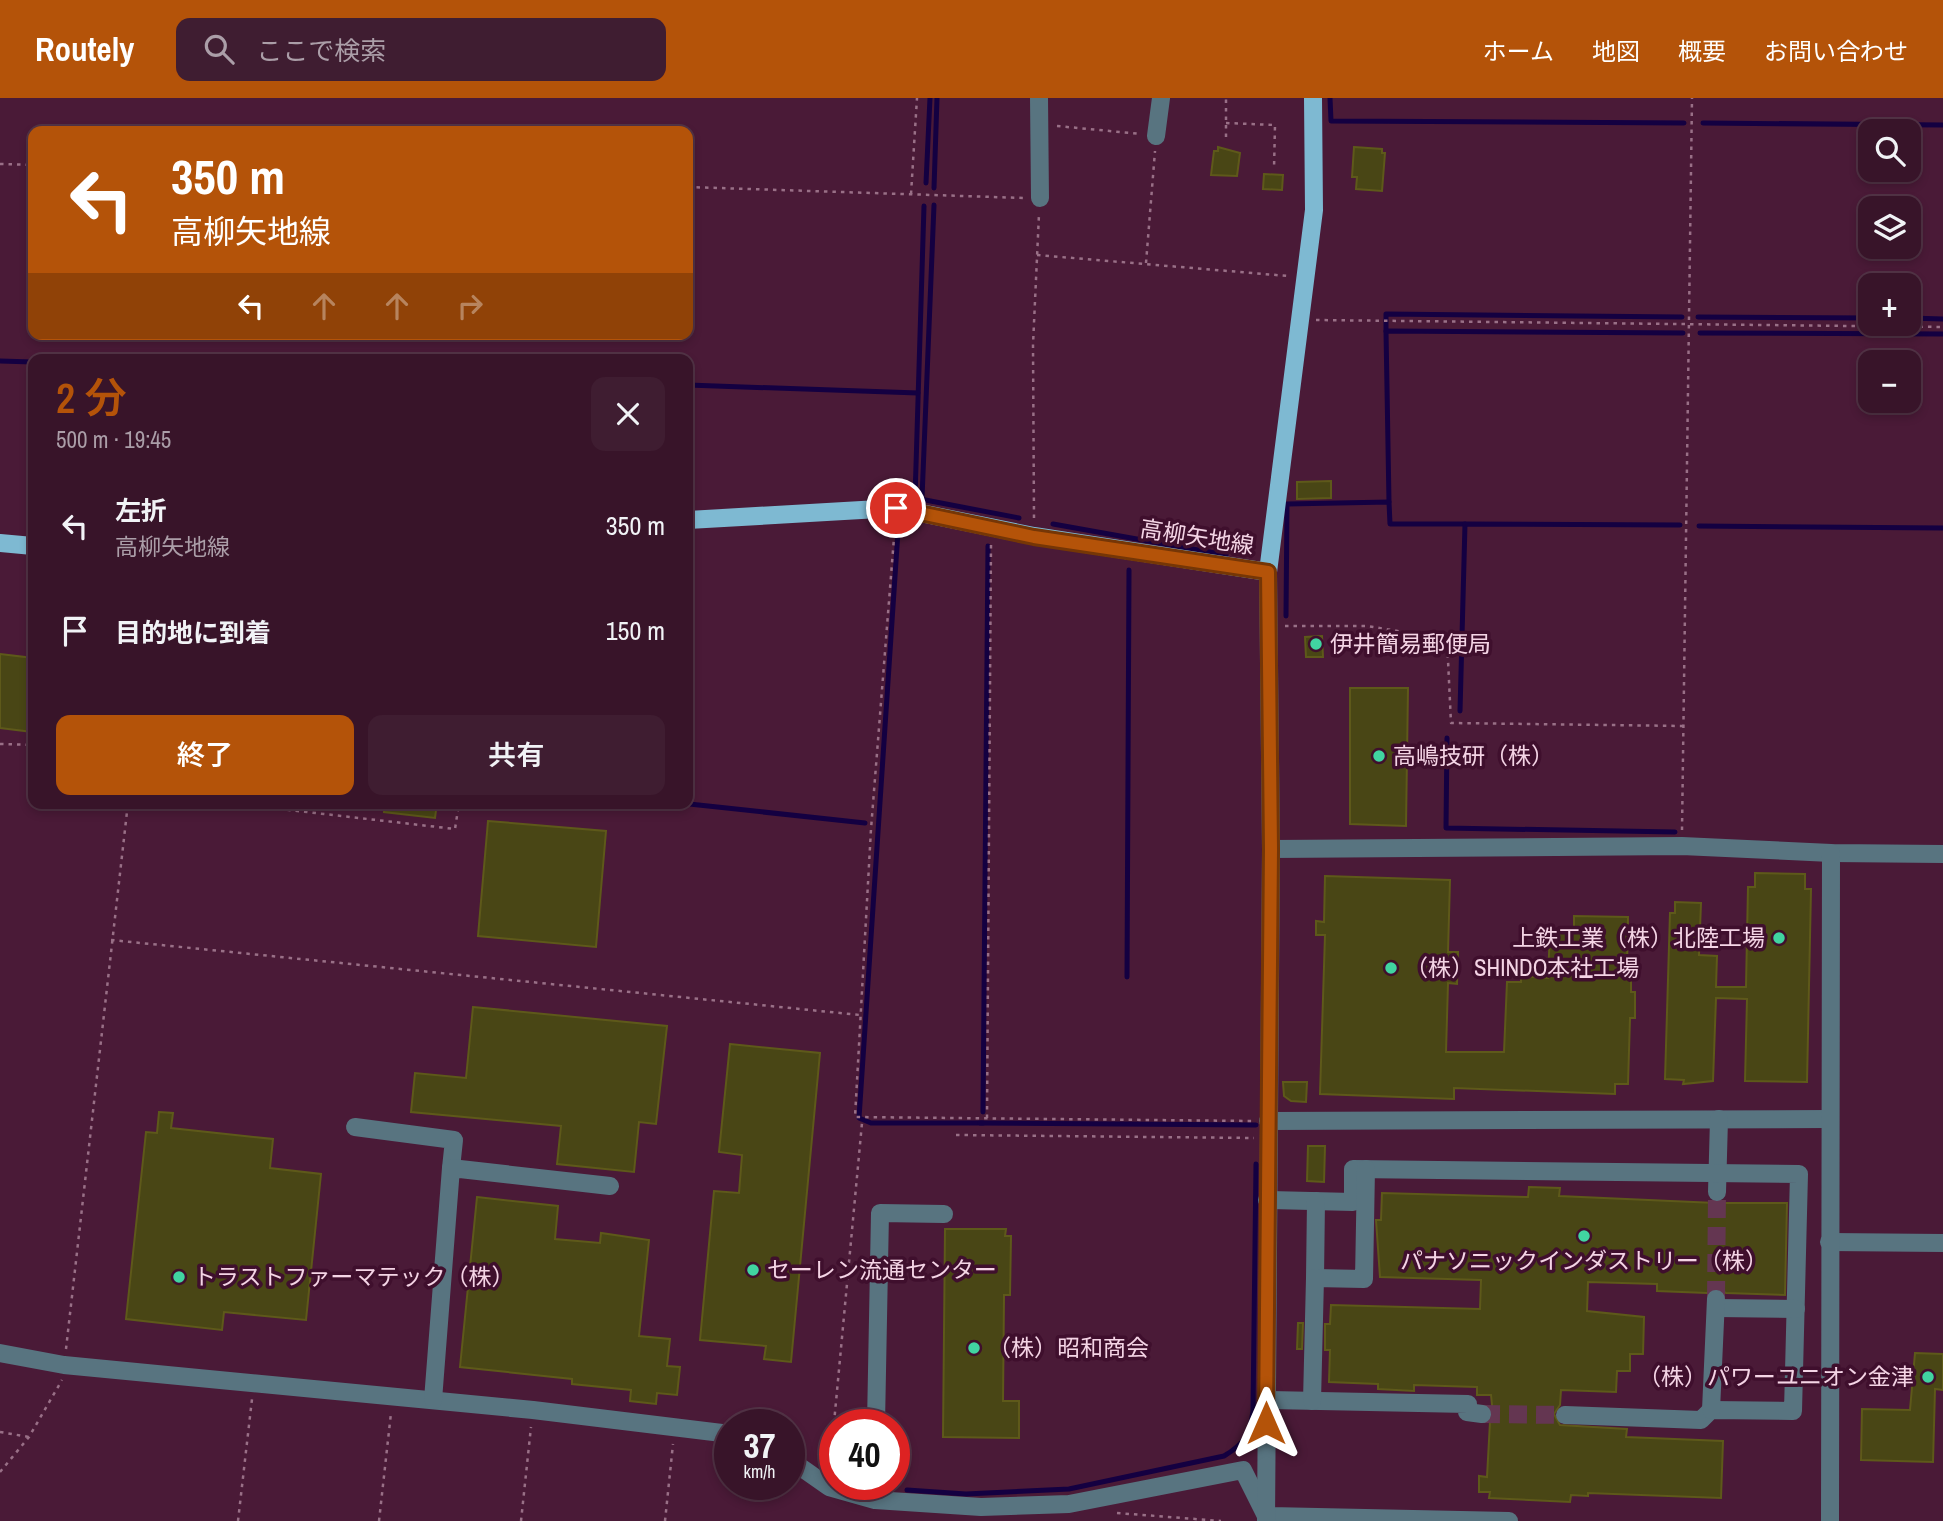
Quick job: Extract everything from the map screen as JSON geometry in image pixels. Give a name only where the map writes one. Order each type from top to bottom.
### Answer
[{"type":"main road","name":"高柳矢地線","points":[[693,520],[896,508],[1034,537],[1268,572],[1314,210],[1313,98]]},
{"type":"main road","points":[[0,543],[28,546]]},
{"type":"street","points":[[1039,98],[1040,198]]},
{"type":"street","points":[[1156,135],[1161,98]]},
{"type":"street","points":[[1266,1519],[1271,849],[1268,572]]},
{"type":"street","points":[[1271,849],[1682,846],[1831,853],[1943,854]]},
{"type":"street","points":[[1830,1521],[1831,853]]},
{"type":"street","points":[[1268,1130],[1719,1119],[1829,1119]]},
{"type":"street","points":[[1717,1192],[1719,1119]]},
{"type":"street","points":[[355,1127],[454,1140],[433,1400]]},
{"type":"street","points":[[451,1168],[610,1186]]},
{"type":"street","points":[[1267,1200],[1353,1202],[1353,1169],[1799,1174],[1793,1411],[1711,1410]]},
{"type":"street","points":[[1315,1278],[1364,1279],[1366,1169]]},
{"type":"street","points":[[1312,1401],[1316,1201]]},
{"type":"street","points":[[876,1409],[880,1213],[944,1214]]},
{"type":"street","points":[[1829,1241],[1943,1243]]},
{"type":"street","points":[[1565,1415],[1701,1420],[1711,1410],[1716,1303],[1796,1309]]},
{"type":"street","points":[[0,1353],[64,1365],[533,1410],[714,1432]]},
{"type":"street","points":[[1266,1400],[1468,1404],[1467,1412],[1482,1413]]},
{"type":"street","points":[[910,1497],[981,1507],[1069,1504],[1243,1470],[1266,1519]]},
{"type":"street","points":[[1266,1519],[1509,1521]]},
{"type":"path","points":[[911,194],[917,98]]},
{"type":"path","points":[[1226,98],[1226,137]]},
{"type":"path","points":[[1682,846],[1692,98]]},
{"type":"path","points":[[1226,123],[1275,125],[1274,169]]},
{"type":"path","points":[[1039,125],[1156,135],[1146,263]]},
{"type":"path","points":[[0,164],[28,166]]},
{"type":"path","points":[[693,187],[1040,198],[1033,345],[1034,537]]},
{"type":"path","points":[[1037,255],[1305,278]]},
{"type":"path","points":[[1299,320],[1943,327]]},
{"type":"path","points":[[896,508],[855,1118],[987,1118],[1268,1130]]},
{"type":"path","points":[[987,1118],[991,527]]},
{"type":"path","points":[[1269,626],[1367,626],[1447,639],[1451,723],[1684,726]]},
{"type":"path","points":[[0,744],[28,745]]},
{"type":"path","points":[[0,1472],[29,1437],[61,1385],[127,809]]},
{"type":"path","points":[[280,809],[455,829],[458,809]]},
{"type":"path","points":[[111,940],[860,1014]]},
{"type":"path","points":[[836,1409],[862,1123]]},
{"type":"path","points":[[956,1135],[1268,1130]]},
{"type":"path","points":[[238,1521],[254,1383]]},
{"type":"path","points":[[379,1521],[392,1396]]},
{"type":"path","points":[[522,1521],[533,1410]]},
{"type":"path","points":[[665,1521],[675,1427]]},
{"type":"path","points":[[0,1432],[29,1437]]},
{"type":"path","points":[[1107,1511],[1133,1516],[1221,1521]]},
{"type":"building","points":[[1218,147],[1240,153],[1237,176],[1211,175],[1214,151],[1218,151]]},
{"type":"building","points":[[1354,147],[1382,149],[1382,153],[1385,153],[1382,191],[1356,189],[1357,177],[1352,177]]},
{"type":"building","points":[[1264,174],[1283,175],[1282,190],[1263,189]]},
{"type":"building","points":[[1331,481],[1331,498],[1297,499],[1297,482]]},
{"type":"building","name":"伊井簡易郵便局","points":[[1322,636],[1323,657],[1306,657],[1305,637]]},
{"type":"building","points":[[0,654],[28,657],[28,731],[0,728]]},
{"type":"building","name":"高嶋技研（株）","points":[[1350,688],[1408,688],[1406,826],[1350,824]]},
{"type":"building","points":[[384,809],[436,809],[435,818],[384,812]]},
{"type":"building","points":[[488,821],[606,831],[596,947],[478,936]]},
{"type":"building","points":[[1755,873],[1805,874],[1805,889],[1811,889],[1807,1082],[1745,1081],[1747,999],[1716,998],[1713,1081],[1683,1084],[1684,1080],[1665,1079],[1670,913],[1675,913],[1675,902],[1701,903],[1699,955],[1717,956],[1716,987],[1746,987],[1748,887],[1755,887]]},
{"type":"building","points":[[1325,876],[1450,880],[1448,952],[1458,952],[1457,984],[1448,983],[1446,1052],[1504,1052],[1507,982],[1521,982],[1521,976],[1548,978],[1550,931],[1574,931],[1574,916],[1628,917],[1627,966],[1631,966],[1631,992],[1635,992],[1635,1018],[1630,1018],[1628,1084],[1615,1084],[1615,1094],[1454,1088],[1454,1099],[1320,1094],[1325,935],[1316,935],[1316,921],[1324,922]]},
{"type":"building","points":[[473,1007],[667,1026],[656,1124],[639,1122],[634,1172],[557,1164],[561,1126],[411,1112],[415,1073],[466,1078]]},
{"type":"building","points":[[730,1044],[820,1053],[791,1362],[764,1359],[766,1346],[700,1340],[714,1191],[739,1193],[742,1155],[719,1152]]},
{"type":"building","points":[[1283,1082],[1307,1082],[1306,1102],[1291,1101],[1284,1096]]},
{"type":"building","points":[[159,1112],[173,1113],[171,1128],[273,1139],[270,1168],[321,1174],[306,1320],[224,1312],[222,1330],[126,1319],[146,1132],[157,1133]]},
{"type":"building","points":[[1308,1146],[1325,1146],[1324,1182],[1307,1181]]},
{"type":"building","points":[[1529,1187],[1560,1188],[1559,1196],[1716,1203],[1787,1203],[1785,1295],[1726,1293],[1716,1288],[1707,1293],[1657,1291],[1657,1284],[1588,1282],[1587,1311],[1644,1317],[1643,1354],[1630,1354],[1630,1371],[1617,1371],[1616,1392],[1561,1390],[1560,1405],[1554,1414],[1560,1425],[1627,1429],[1626,1437],[1723,1441],[1721,1498],[1588,1493],[1588,1496],[1571,1495],[1570,1502],[1489,1498],[1490,1492],[1479,1492],[1479,1476],[1487,1477],[1490,1422],[1493,1415],[1491,1395],[1477,1395],[1477,1387],[1414,1385],[1414,1391],[1378,1389],[1378,1384],[1329,1382],[1330,1350],[1325,1350],[1325,1324],[1330,1324],[1331,1305],[1480,1309],[1481,1280],[1380,1277],[1376,1220],[1381,1220],[1382,1193],[1528,1197]]},
{"type":"building","points":[[477,1197],[558,1206],[555,1239],[600,1243],[601,1233],[649,1240],[639,1336],[670,1339],[667,1366],[680,1367],[677,1395],[657,1393],[656,1404],[630,1401],[631,1390],[572,1384],[572,1379],[460,1367]]},
{"type":"building","name":"（株）昭和商会","points":[[945,1229],[1006,1229],[1005,1236],[1011,1236],[1010,1295],[1004,1295],[1003,1401],[1019,1401],[1019,1438],[943,1437]]},
{"type":"building","points":[[1298,1323],[1303,1323],[1302,1349],[1297,1349]]},
{"type":"building","points":[[1915,1353],[1943,1354],[1943,1390],[1935,1389],[1933,1462],[1861,1460],[1862,1409],[1910,1410]]},
{"type":"waterway","points":[[926,183],[930,98]]},
{"type":"waterway","points":[[934,188],[937,98]]},
{"type":"waterway","points":[[1330,98],[1331,121],[1684,123]]},
{"type":"waterway","points":[[1703,123],[1943,125]]},
{"type":"waterway","points":[[922,498],[934,205]]},
{"type":"waterway","points":[[924,206],[915,498],[1019,518]]},
{"type":"waterway","points":[[1386,331],[1386,314],[1682,317]]},
{"type":"waterway","points":[[1698,317],[1858,318]]},
{"type":"waterway","points":[[1921,318],[1943,319]]},
{"type":"waterway","points":[[1389,502],[1386,331],[1683,333]]},
{"type":"waterway","points":[[1700,333],[1943,334]]},
{"type":"waterway","points":[[0,361],[28,362]]},
{"type":"waterway","points":[[693,385],[918,393]]},
{"type":"waterway","points":[[1286,616],[1287,504],[1389,502],[1390,524],[1465,524]]},
{"type":"waterway","points":[[1053,524],[1226,555]]},
{"type":"waterway","points":[[1460,711],[1465,524],[1680,525]]},
{"type":"waterway","points":[[1699,526],[1943,528]]},
{"type":"waterway","points":[[898,531],[859,1118],[871,1123],[983,1123]]},
{"type":"waterway","points":[[983,1112],[988,546]]},
{"type":"waterway","points":[[1127,977],[1129,570]]},
{"type":"waterway","points":[[1447,738],[1446,828],[1675,832]]},
{"type":"waterway","points":[[693,804],[865,823]]},
{"type":"waterway","points":[[980,1123],[1256,1125]]},
{"type":"waterway","points":[[910,1490],[966,1494],[1069,1489],[1224,1456],[1237,1447],[1248,1433],[1253,1411],[1256,1164]]},
{"type":"tunnel","points":[[1716,1299],[1717,1192]]},
{"type":"tunnel","points":[[1482,1414],[1565,1415]]},
{"type":"place","name":"伊井簡易郵便局","points":[[1316,644]]},
{"type":"place","name":"高嶋技研（株）","points":[[1379,756]]},
{"type":"place","name":"上鉄工業（株）北陸工場","points":[[1779,938]]},
{"type":"place","name":"（株）SHINDO本社工場","points":[[1391,968]]},
{"type":"place","name":"パナソニックインダストリー（株）","points":[[1584,1236]]},
{"type":"place","name":"セーレン流通センター","points":[[753,1270]]},
{"type":"place","name":"トラストファーマテック（株）","points":[[179,1277]]},
{"type":"place","name":"（株）昭和商会","points":[[974,1348]]},
{"type":"place","name":"（株）パワーユニオン金津","points":[[1928,1377]]},
{"type":"route","points":[[896,508],[1034,537],[1268,572],[1271,849],[1266,1423]]}]
